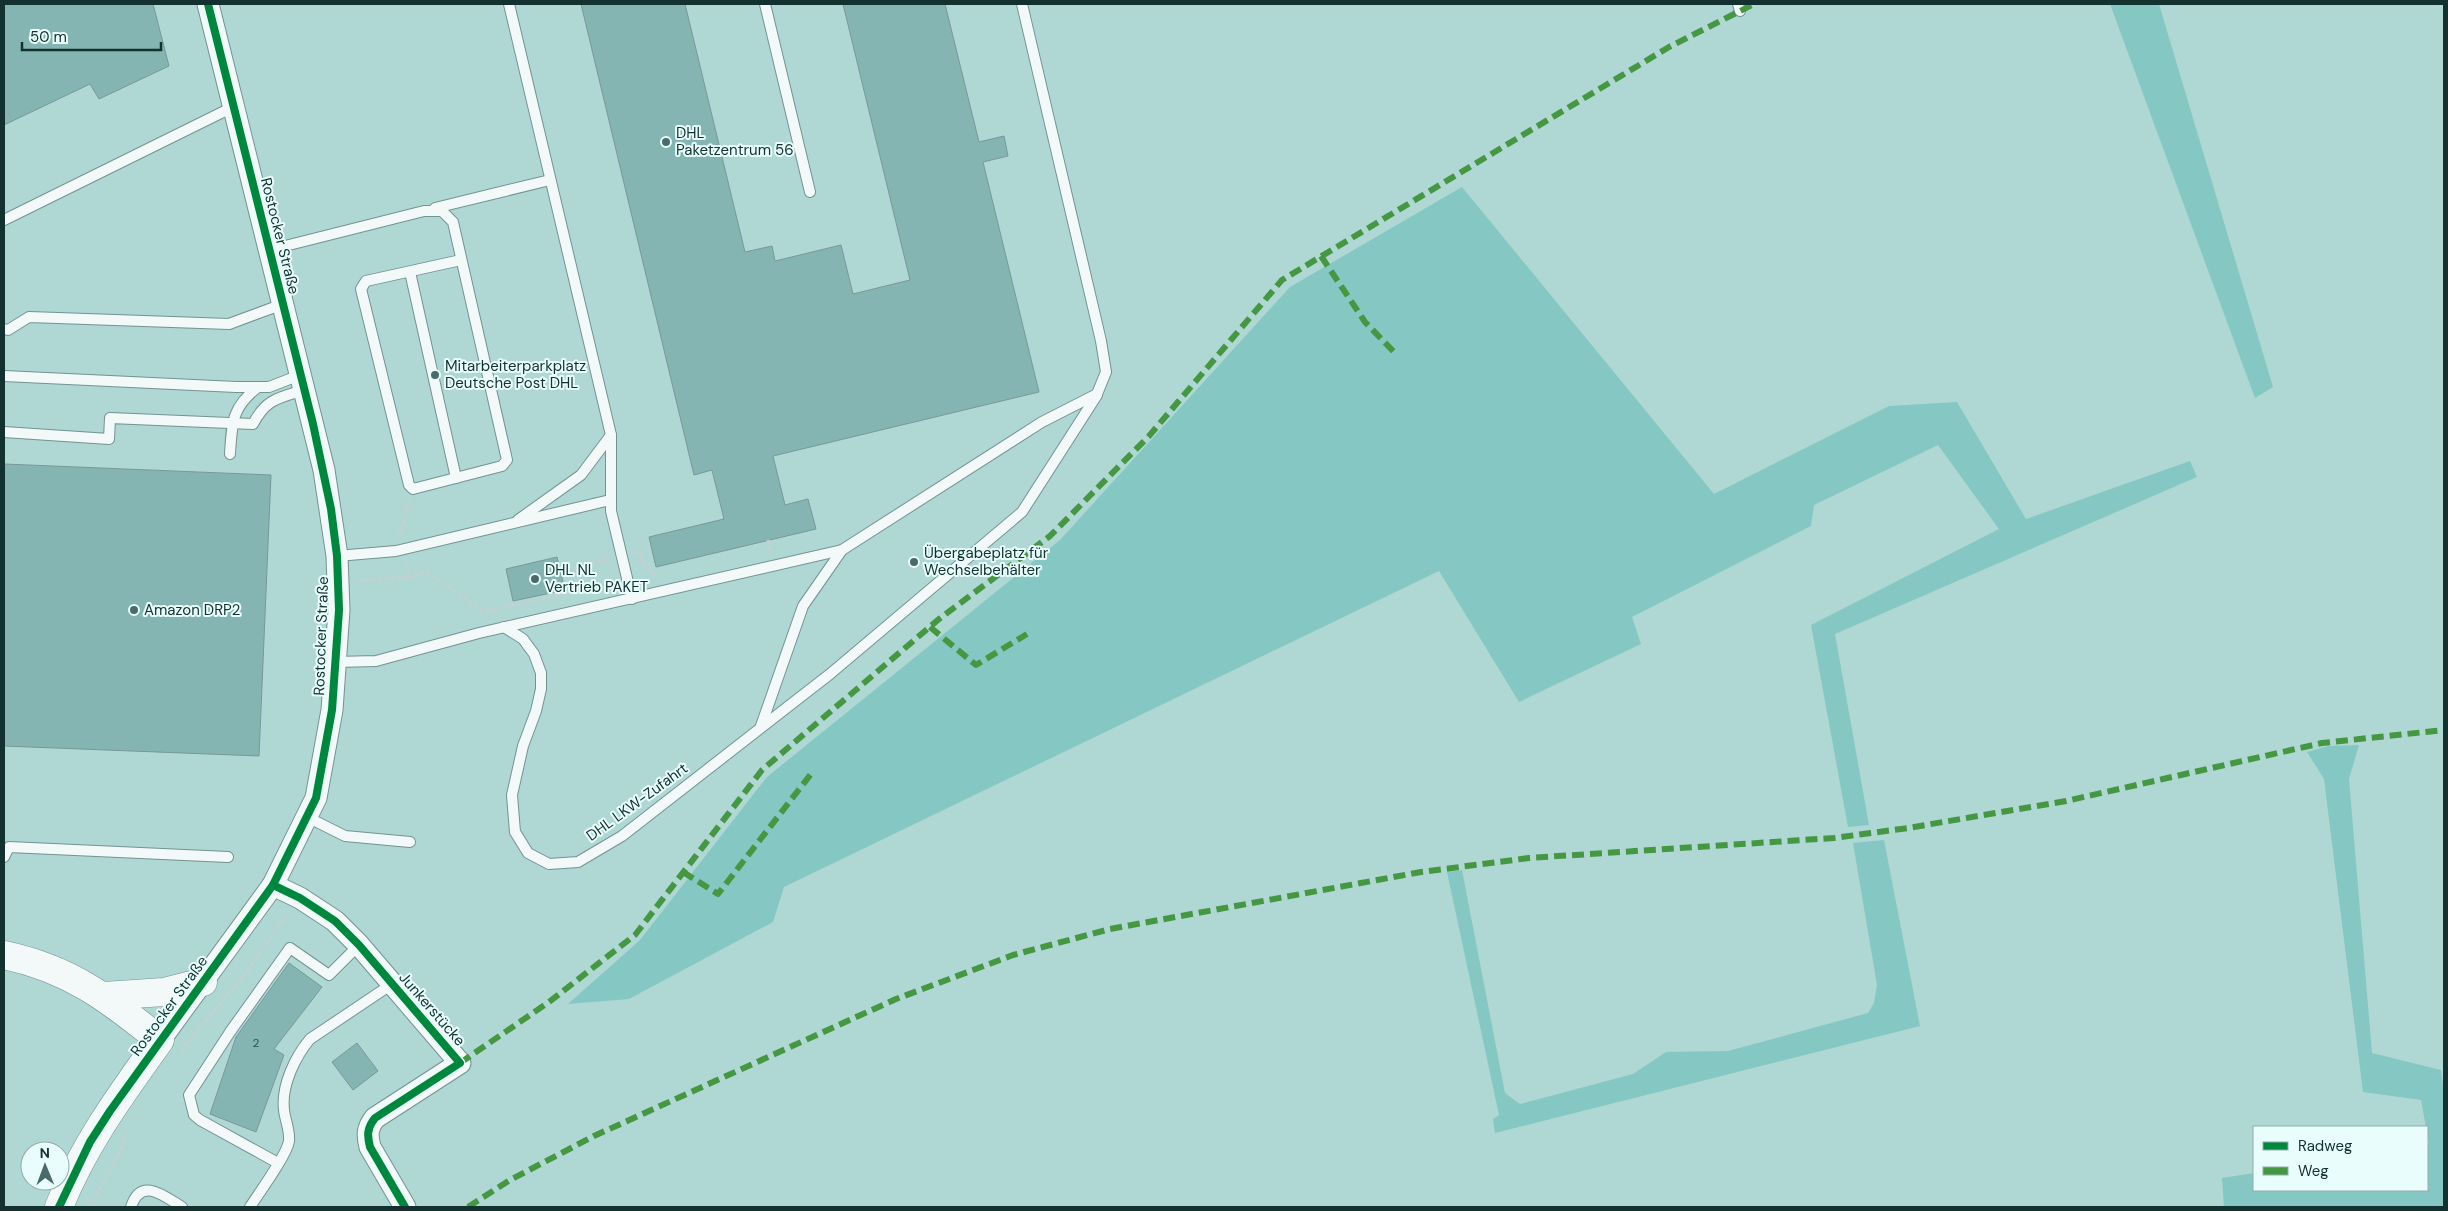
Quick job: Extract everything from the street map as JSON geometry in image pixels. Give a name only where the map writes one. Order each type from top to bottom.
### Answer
[{"type":"street","name":"Rostocker Straße","points":[[59,1207],[90,1142],[110,1110],[170,1047],[203,982],[274,885],[316,798],[325,755],[336,662],[339,610],[337,556],[324,470],[208,4]]},
{"type":"street","name":"Junkerstücke","points":[[274,885],[300,898],[335,920],[360,945],[460,1062],[375,1118],[369,1125],[370,1147],[405,1207]]},
{"type":"street","points":[[4,955],[35,962],[71,977],[104,996],[170,1047]]},
{"type":"street","points":[[104,996],[164,992],[203,982]]},
{"type":"lane","points":[[509,4],[611,436],[610,500],[632,599]]},
{"type":"lane","points":[[765,4],[810,192]]},
{"type":"lane","name":"DHL LKW-Zufahrt","points":[[504,627],[523,639],[534,654],[541,673],[537,704],[523,746],[512,795],[515,832],[528,853],[549,864],[578,862],[622,836],[830,674],[1022,512],[1098,394],[1106,372],[1102,341],[1022,4]]},
{"type":"lane","points":[[4,220],[233,108]]},
{"type":"lane","points":[[269,250],[550,180]]},
{"type":"lane","points":[[424,211],[442,210],[453,222],[507,460],[502,466],[414,488],[409,484],[361,289],[366,281],[461,260]]},
{"type":"lane","points":[[410,272],[456,478]]},
{"type":"lane","points":[[4,329],[8,330],[29,317],[229,324],[283,304]]},
{"type":"lane","points":[[4,376],[258,387],[302,383]]},
{"type":"lane","points":[[4,432],[109,439],[110,418],[253,424],[260,411],[272,400],[302,383]]},
{"type":"lane","points":[[230,454],[232,424],[243,398],[258,387]]},
{"type":"lane","points":[[336,662],[376,661],[504,627],[842,550],[1042,422],[1098,394]]},
{"type":"lane","points":[[513,523],[581,475],[611,436]]},
{"type":"lane","points":[[337,556],[402,550],[610,500]]},
{"type":"lane","points":[[761,727],[803,606],[842,550]]},
{"type":"lane","points":[[307,818],[345,836],[410,842]]},
{"type":"lane","points":[[4,857],[8,847],[228,857]]},
{"type":"lane","points":[[278,1163],[200,1120],[194,1115],[189,1094],[230,1032],[290,948],[329,975],[360,945]]},
{"type":"lane","points":[[250,1207],[287,1148],[289,1140],[284,1110],[286,1087],[302,1048],[310,1039],[392,984]]},
{"type":"lane","points":[[131,1207],[134,1199],[140,1192],[148,1190],[157,1192],[182,1207]]},
{"type":"path","points":[[410,577],[398,537],[414,488]]},
{"type":"path","points":[[762,557],[771,555],[768,540]]},
{"type":"path","points":[[338,582],[410,577],[428,572],[484,612],[579,590],[574,568],[640,552],[644,567],[658,577],[666,577]]},
{"type":"path","points":[[170,1047],[245,974],[276,928],[300,898]]},
{"type":"path","points":[[90,1207],[121,1149],[128,1123]]},
{"type":"shaded area","points":[[2110,4],[2159,4],[2273,387],[2255,398]]},
{"type":"shaded area","points":[[1462,187],[1714,494],[1889,406],[1957,402],[2026,519],[2190,461],[2197,477],[1835,634],[1869,825],[1848,827],[1811,625],[1999,529],[1938,445],[1814,505],[1811,526],[1632,617],[1641,644],[1519,702],[1439,571],[784,887],[773,922],[629,999],[568,1004],[640,940],[767,777],[1060,540],[1290,287]]},
{"type":"shaded area","points":[[2359,745],[2349,779],[2372,1053],[2441,1070],[2444,1093],[2444,1207],[2224,1207],[2222,1178],[2253,1173],[2253,1191],[2428,1191],[2428,1126],[2426,1126],[2421,1100],[2363,1092],[2324,779],[2307,752],[2328,746]]},
{"type":"shaded area","points":[[1884,840],[1920,1026],[1495,1133],[1493,1119],[1499,1115],[1447,872],[1462,870],[1505,1093],[1520,1104],[1633,1074],[1666,1052],[1728,1051],[1868,1013],[1874,1003],[1877,985],[1853,843]]},
{"type":"building","points":[[4,4],[153,4],[169,66],[99,99],[90,84],[4,125]]},
{"type":"building","name":"DHL Paketzentrum 56","points":[[581,4],[685,4],[745,252],[772,246],[775,261],[841,245],[853,294],[910,280],[843,4],[945,4],[979,142],[1004,136],[1008,156],[983,162],[1039,392],[773,456],[785,505],[808,499],[816,529],[656,567],[649,537],[724,519],[712,470],[694,475]]},
{"type":"building","name":"Amazon DRP2","points":[[4,464],[271,475],[259,756],[4,746]]},
{"type":"building","name":"DHL NL Vertrieb PAKET","points":[[557,557],[565,590],[513,601],[506,569]]},
{"type":"building","points":[[289,963],[322,987],[274,1049],[284,1055],[256,1132],[210,1114],[236,1037]]},
{"type":"building","points":[[357,1043],[378,1071],[353,1090],[332,1062]]},
{"type":"marked path","points":[[460,1063],[549,1002],[635,935],[762,770],[939,619],[1050,536],[1149,436],[1282,280],[1669,47],[1754,4]]},
{"type":"marked path","points":[[1321,256],[1365,322],[1396,354]]},
{"type":"marked path","points":[[930,627],[976,665],[1027,634]]},
{"type":"marked path","points":[[468,1207],[510,1180],[594,1136],[896,999],[1013,955],[1110,929],[1421,872],[1529,858],[1834,838],[1908,828],[2066,801],[2322,743],[2444,730]]},
{"type":"marked path","points":[[683,872],[718,894],[811,774]]},
{"type":"cycle path","points":[[59,1207],[90,1142],[110,1111],[273,885],[316,798],[332,710],[339,610],[337,556],[331,509],[313,424],[208,4]]},
{"type":"cycle path","points":[[273,885],[300,898],[335,921],[359,945],[460,1063],[375,1118],[369,1128],[370,1147],[405,1207]]},
{"type":"place","name":"DHL Paketzentrum 56","points":[[666,142]]},
{"type":"place","name":"Mitarbeiterparkplatz Deutsche Post DHL","points":[[435,375]]},
{"type":"place","name":"Übergabeplatz für Wechselbehälter","points":[[914,562]]},
{"type":"place","name":"DHL NL Vertrieb PAKET","points":[[535,579]]},
{"type":"place","name":"Amazon DRP2","points":[[134,610]]}]
